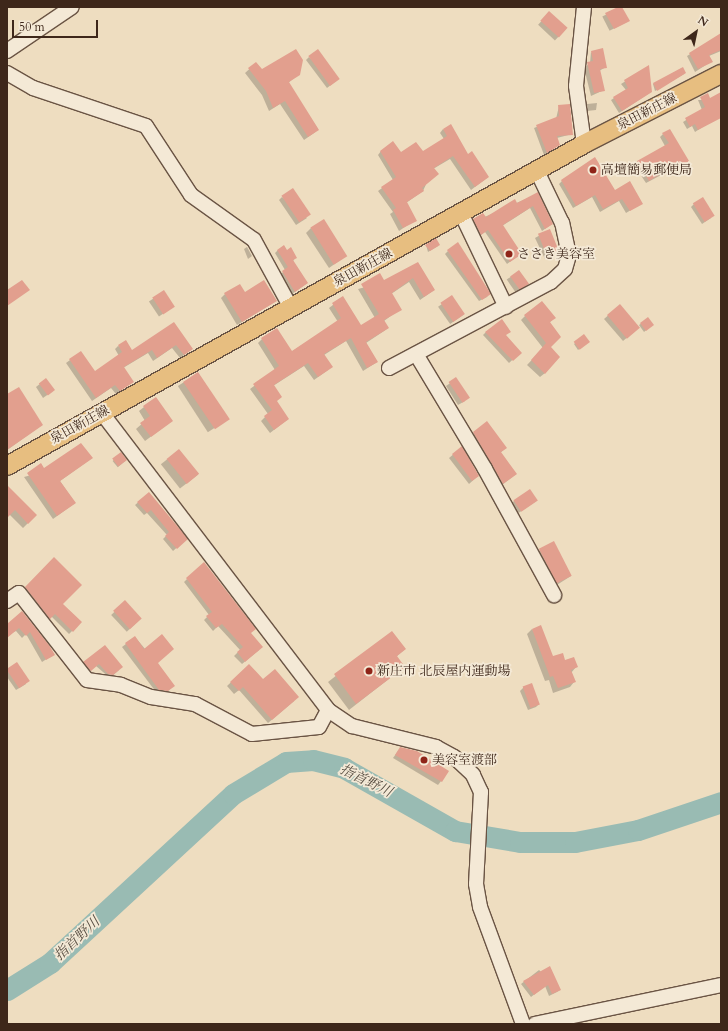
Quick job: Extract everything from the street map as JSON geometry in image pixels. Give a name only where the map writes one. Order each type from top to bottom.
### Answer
[{"type":"main road","name":"泉田新庄線","points":[[7,466],[584,144],[721,74]]},
{"type":"street","points":[[7,51],[72,7]]},
{"type":"street","points":[[584,7],[576,86],[584,144]]},
{"type":"street","points":[[7,73],[33,88],[146,126],[191,194],[254,240],[291,308]]},
{"type":"street","points":[[389,368],[551,282],[565,269],[569,255],[562,223],[537,170]]},
{"type":"street","points":[[461,213],[506,307]]},
{"type":"street","points":[[416,354],[485,469],[554,595]]},
{"type":"street","points":[[102,413],[328,710],[352,726],[436,747],[454,757],[473,776],[481,792],[476,884],[480,907],[523,1024]]},
{"type":"street","points":[[7,601],[19,593],[87,680],[195,704],[252,734],[319,727],[328,710]]},
{"type":"street","points":[[535,1024],[721,985]]},
{"type":"building","points":[[618,7],[622,7],[630,21],[614,29],[605,13]]},
{"type":"building","points":[[549,11],[568,28],[559,37],[540,21]]},
{"type":"building","points":[[721,33],[721,50],[709,55],[713,62],[698,69],[689,53]]},
{"type":"building","points":[[603,48],[607,68],[600,69],[605,91],[594,93],[587,62],[593,61],[591,51]]},
{"type":"building","points":[[296,49],[303,60],[300,75],[289,82],[319,130],[308,137],[285,101],[273,108],[266,91],[248,68],[256,62],[262,69]]},
{"type":"building","points":[[318,49],[340,79],[330,86],[308,56]]},
{"type":"building","points":[[649,65],[652,92],[622,111],[613,97],[628,88],[624,80]]},
{"type":"building","points":[[683,67],[686,73],[657,91],[653,83]]},
{"type":"building","points":[[721,92],[721,118],[698,130],[695,124],[690,127],[685,118],[705,107],[700,97],[708,93],[710,98]]},
{"type":"building","points":[[570,104],[573,135],[557,136],[560,145],[547,153],[536,125],[559,116],[558,105]]},
{"type":"building","points":[[451,124],[468,154],[472,151],[489,177],[475,187],[453,156],[434,168],[439,174],[422,188],[424,191],[407,202],[417,221],[403,228],[393,210],[396,208],[381,187],[396,177],[380,151],[393,141],[401,152],[416,142],[423,151],[447,136],[443,129]]},
{"type":"building","points":[[670,129],[689,161],[677,169],[675,165],[649,181],[637,161],[669,143],[662,133]]},
{"type":"building","points":[[595,157],[615,190],[630,181],[643,204],[630,211],[622,199],[603,209],[595,195],[576,206],[561,180]]},
{"type":"building","points":[[293,188],[311,215],[299,222],[281,196]]},
{"type":"building","points":[[538,192],[553,224],[545,229],[533,206],[503,225],[522,254],[510,262],[488,230],[481,235],[473,219],[483,213],[486,217],[515,199],[517,203]]},
{"type":"building","points":[[703,197],[715,216],[704,222],[693,203]]},
{"type":"building","points":[[324,219],[347,256],[334,265],[310,227]]},
{"type":"building","points":[[550,229],[559,251],[547,256],[538,234]]},
{"type":"building","points":[[436,238],[440,245],[430,251],[425,245]]},
{"type":"building","points":[[458,242],[491,294],[482,300],[447,250]]},
{"type":"building","points":[[284,245],[287,250],[291,247],[297,258],[293,260],[308,283],[295,292],[282,271],[288,267],[277,250]]},
{"type":"building","points":[[418,262],[435,290],[424,297],[413,278],[392,293],[402,310],[384,320],[389,328],[366,342],[378,362],[367,368],[351,338],[324,354],[333,367],[318,377],[308,363],[274,385],[282,397],[277,401],[289,419],[274,430],[264,416],[272,410],[253,384],[279,366],[261,338],[277,328],[292,351],[341,318],[332,303],[343,296],[361,325],[379,314],[361,284],[380,273],[384,280]]},
{"type":"building","points":[[519,270],[529,284],[520,290],[510,276]]},
{"type":"building","points":[[22,280],[30,290],[7,306],[7,290]]},
{"type":"building","points":[[264,280],[277,301],[242,322],[224,293],[240,284],[245,292]]},
{"type":"building","points":[[164,290],[175,307],[163,314],[152,298]]},
{"type":"building","points":[[452,295],[465,314],[453,322],[440,303]]},
{"type":"building","points":[[542,301],[556,318],[550,322],[561,337],[551,347],[560,357],[545,374],[531,360],[546,343],[524,315]]},
{"type":"building","points":[[620,304],[640,328],[627,339],[607,315]]},
{"type":"building","points":[[648,317],[654,325],[646,331],[640,323]]},
{"type":"building","points":[[502,319],[511,332],[506,335],[522,353],[513,361],[485,332]]},
{"type":"building","points":[[174,322],[193,349],[184,355],[176,345],[157,358],[152,350],[124,367],[134,382],[120,391],[115,385],[96,398],[69,359],[81,351],[95,371],[122,352],[118,345],[126,340],[132,350]]},
{"type":"building","points":[[584,334],[590,342],[580,350],[574,342]]},
{"type":"building","points":[[198,372],[230,419],[215,429],[183,382]]},
{"type":"building","points":[[456,377],[470,398],[463,403],[449,382]]},
{"type":"building","points":[[46,378],[55,390],[48,395],[39,383]]},
{"type":"building","points":[[19,387],[43,425],[7,450],[7,394]]},
{"type":"building","points":[[156,397],[173,421],[151,437],[140,423],[150,416],[143,406]]},
{"type":"building","points":[[487,421],[507,448],[501,452],[517,474],[503,484],[473,432]]},
{"type":"building","points":[[81,443],[93,458],[60,481],[76,503],[57,516],[27,473],[41,463],[44,468]]},
{"type":"building","points":[[462,446],[479,476],[472,481],[452,454]]},
{"type":"building","points":[[179,449],[199,474],[187,484],[167,459]]},
{"type":"building","points":[[121,452],[127,460],[118,467],[112,459]]},
{"type":"building","points":[[7,485],[37,515],[28,524],[15,510],[7,518]]},
{"type":"building","points":[[530,489],[538,501],[521,512],[513,500]]},
{"type":"building","points":[[149,492],[188,539],[177,549],[165,536],[169,532],[151,510],[147,513],[137,502]]},
{"type":"building","points":[[554,541],[572,576],[557,583],[539,549]]},
{"type":"building","points":[[54,557],[82,585],[63,604],[82,622],[73,632],[55,614],[50,619],[25,587]]},
{"type":"building","points":[[204,562],[256,629],[251,633],[263,647],[245,662],[237,652],[243,647],[222,624],[216,628],[206,616],[212,612],[186,578]]},
{"type":"building","points":[[125,600],[142,619],[130,629],[113,611]]},
{"type":"building","points":[[22,611],[49,645],[55,655],[46,660],[30,632],[26,636],[19,628],[7,638],[7,624]]},
{"type":"building","points":[[541,625],[553,656],[563,653],[565,660],[574,657],[578,667],[571,670],[576,682],[558,688],[553,676],[550,677],[532,629]]},
{"type":"building","name":"新庄市 北辰屋内運動場","points":[[392,631],[406,649],[397,656],[405,667],[356,704],[334,674]]},
{"type":"building","points":[[162,634],[174,649],[158,663],[175,686],[168,691],[159,690],[125,643],[135,636],[144,649]]},
{"type":"building","points":[[105,645],[123,667],[113,675],[108,674],[99,664],[91,671],[83,662]]},
{"type":"building","points":[[17,662],[30,681],[19,688],[7,670],[7,669]]},
{"type":"building","points":[[249,664],[263,679],[275,669],[299,697],[272,720],[243,687],[239,691],[230,682]]},
{"type":"building","points":[[532,683],[540,705],[530,708],[523,686]]},
{"type":"building","points":[[400,747],[417,751],[449,771],[442,782],[395,755]]},
{"type":"building","points":[[550,966],[561,990],[552,994],[548,985],[534,995],[523,981]]},
{"type":"waterway","name":"指首野川","points":[[7,990],[50,963],[233,794],[286,762],[313,760],[344,768],[455,831],[520,842],[575,842],[638,830],[721,802]]},
{"type":"place","name":"高壇簡易郵便局","points":[[593,170]]},
{"type":"place","name":"ささき美容室","points":[[509,254]]},
{"type":"place","name":"新庄市 北辰屋内運動場","points":[[369,671]]},
{"type":"place","name":"美容室渡部","points":[[424,760]]}]
